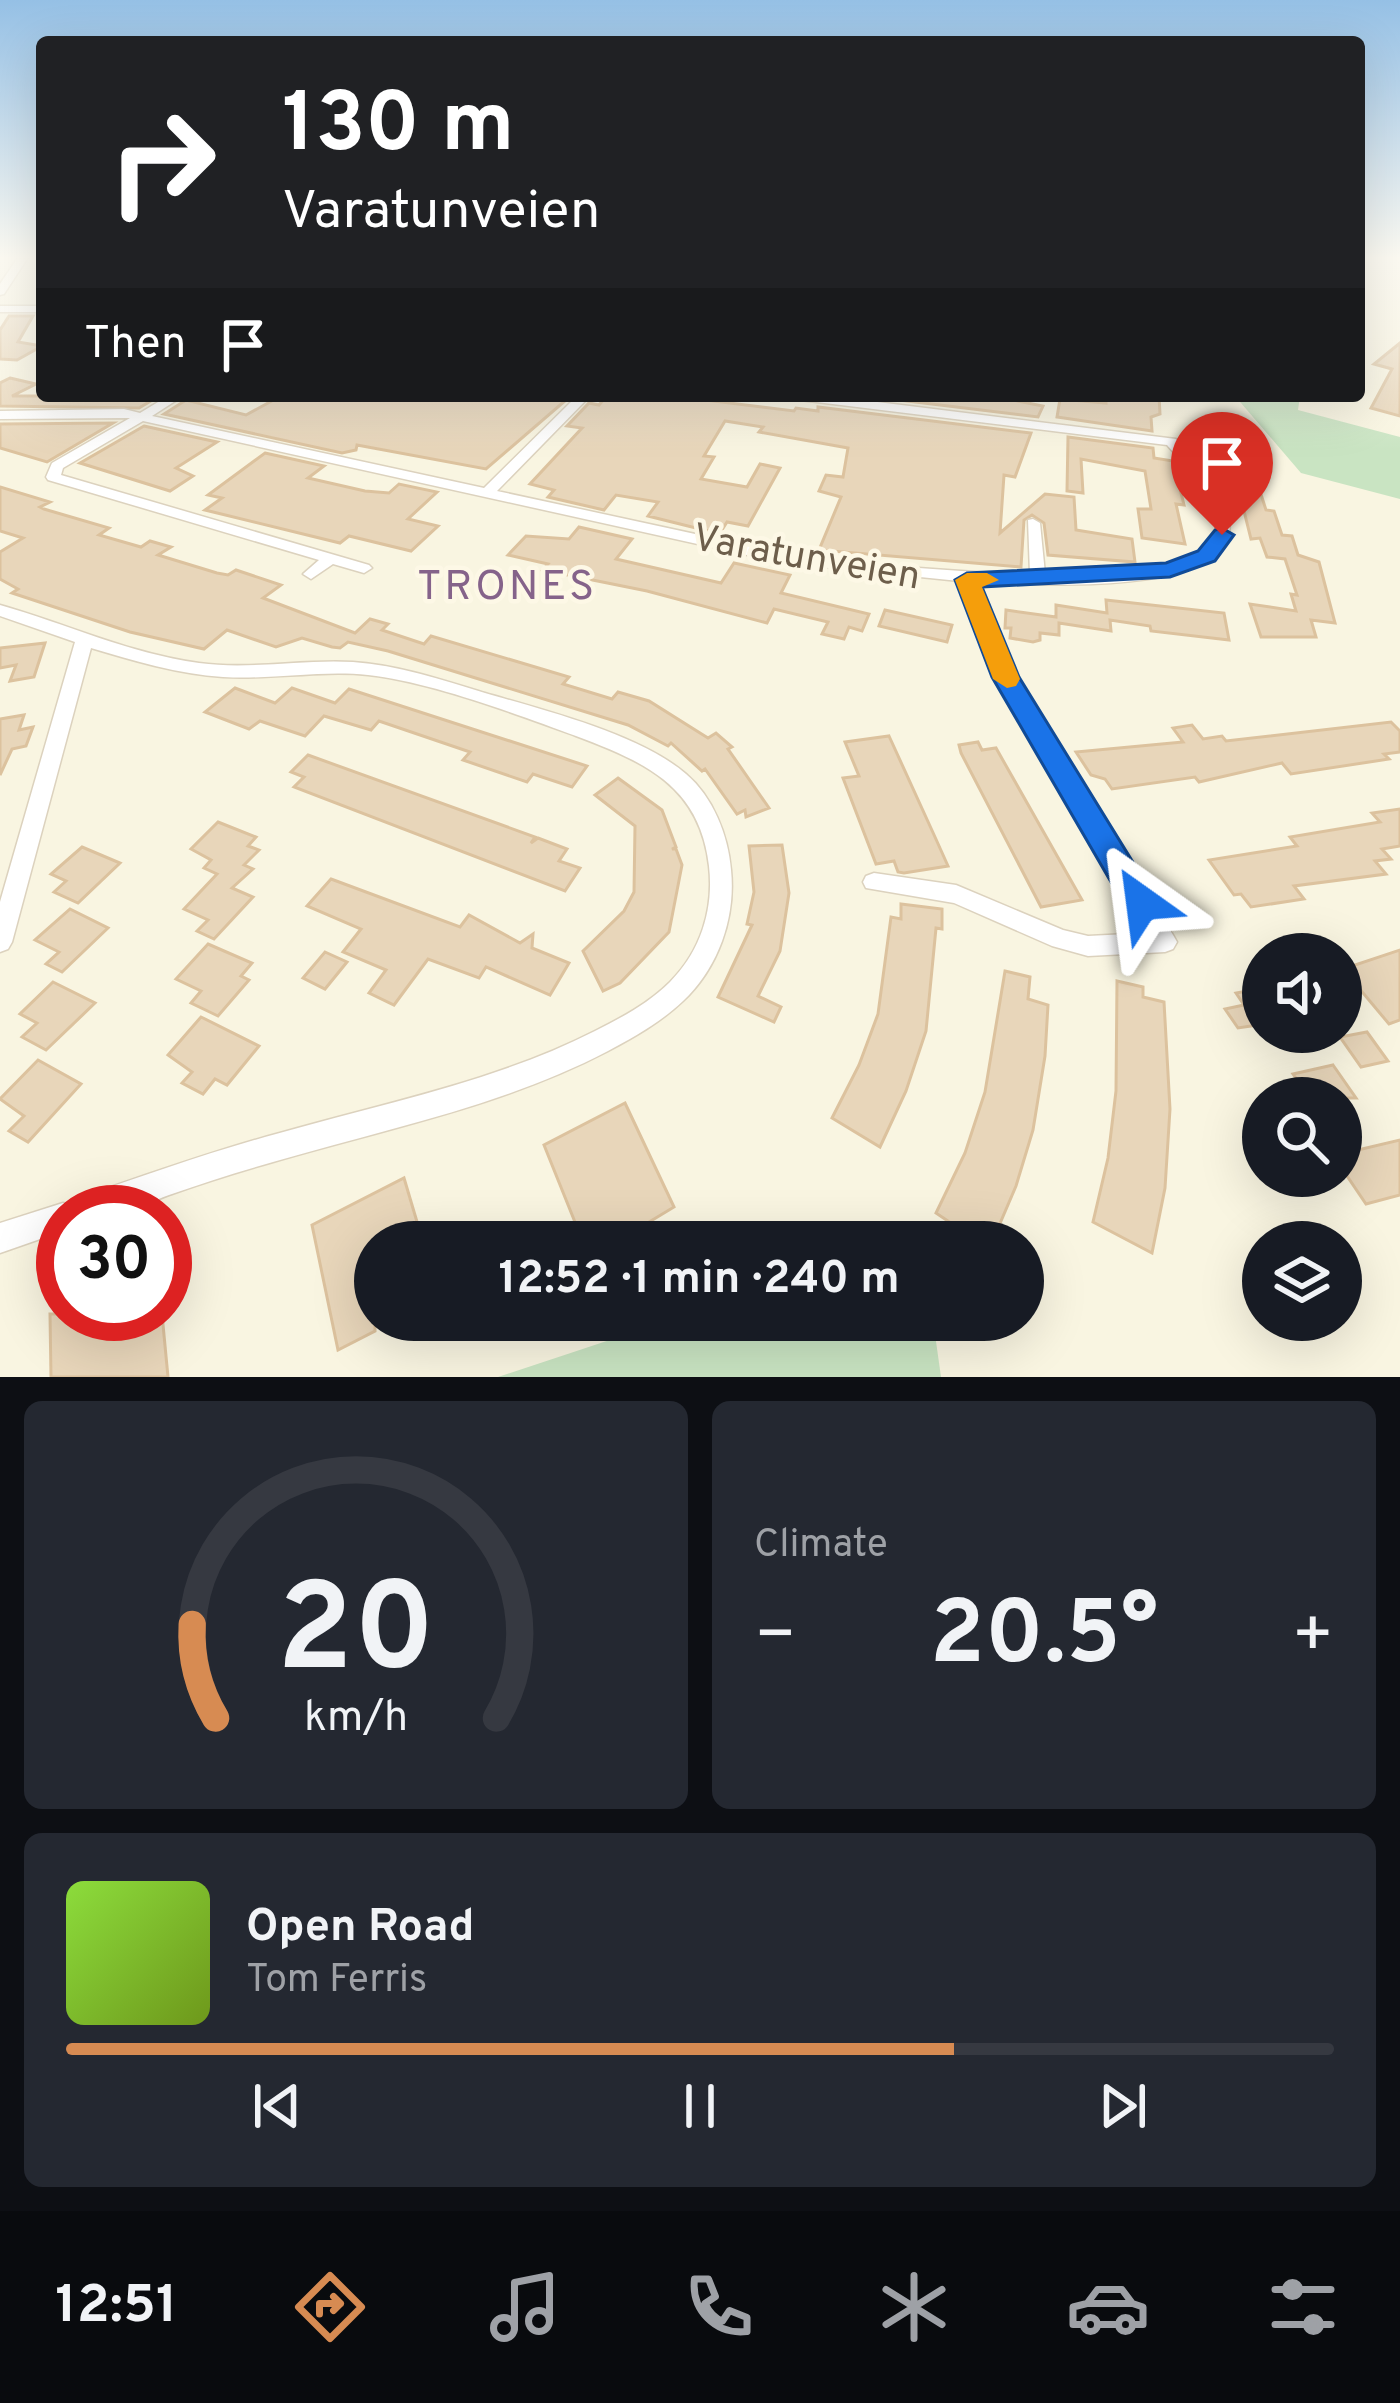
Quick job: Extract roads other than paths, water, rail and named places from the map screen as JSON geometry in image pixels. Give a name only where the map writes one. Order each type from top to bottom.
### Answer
[{"type":"street","points":[[167,402],[57,466],[53,477],[364,568]]},
{"type":"street","points":[[488,492],[578,402]]},
{"type":"street","name":"Varatunveien","points":[[0,416],[83,412],[142,417],[783,558],[967,580],[1170,570],[1194,563],[1216,548],[1222,535],[1220,507],[1212,490],[1171,442],[848,402]]},
{"type":"street","points":[[1033,523],[1038,579]]},
{"type":"street","points":[[311,574],[330,559]]},
{"type":"street","points":[[874,882],[956,893],[1060,939],[1088,946],[1165,942],[1006,677],[967,580]]},
{"type":"street","points":[[0,610],[198,669],[249,672],[325,666],[395,674],[622,747],[676,776],[695,797],[719,849],[722,886],[714,933],[690,976],[668,1000],[581,1052],[163,1185]]},
{"type":"street","points":[[0,943],[85,638]]},
{"type":"street","points":[[0,1238],[36,1226]]},
{"type":"district","name":"TRONES","points":[[507,584]]}]
